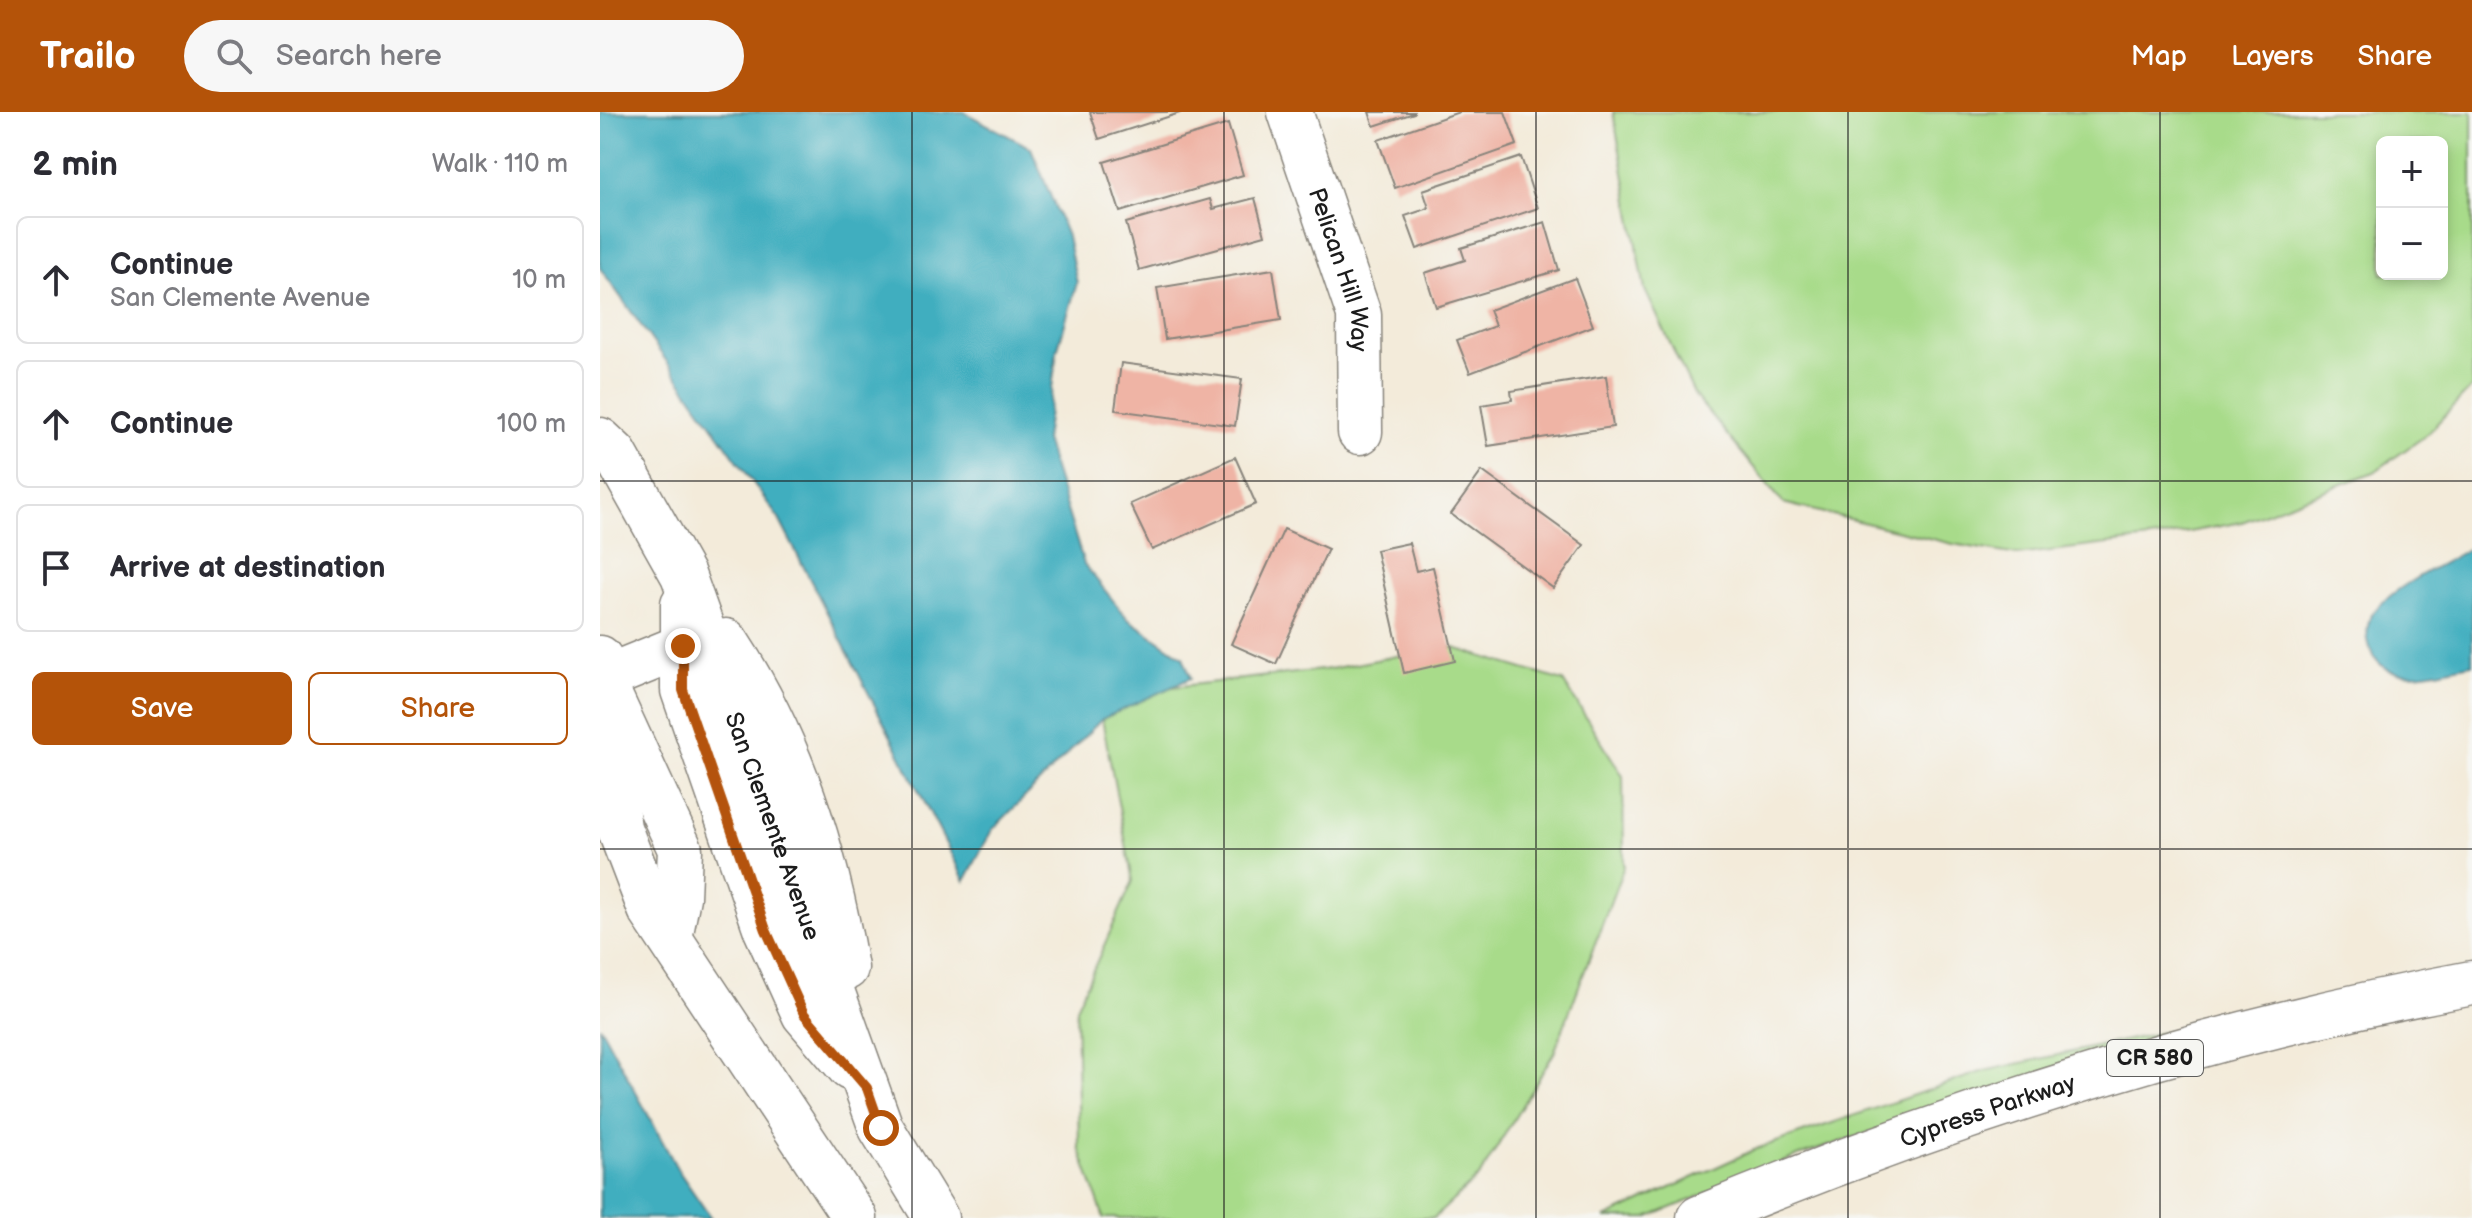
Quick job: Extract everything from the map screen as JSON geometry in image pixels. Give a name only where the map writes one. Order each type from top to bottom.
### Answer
[{"type":"street","name":"Pelican Hill Way","points":[[1290,112],[1359,315],[1360,432]]},
{"type":"street","name":"San Clemente Avenue","points":[[600,440],[615,454],[683,575],[881,1128],[936,1218]]},
{"type":"street","points":[[683,575],[683,690],[766,930],[804,1014],[867,1088]]},
{"type":"street","points":[[683,646],[601,669],[619,828],[650,909],[854,1216],[910,1175]]},
{"type":"street","name":"Cypress Parkway","points":[[1699,1218],[1940,1125],[2111,1069],[2274,1025],[2472,983]]},
{"type":"green space","points":[[1613,112],[2472,112],[2472,387],[2425,436],[2374,472],[2242,522],[2158,538],[2017,555],[1953,544],[1783,503],[1695,396],[1645,290]]},
{"type":"green space","points":[[1448,646],[1563,681],[1623,776],[1624,866],[1554,1053],[1480,1175],[1434,1218],[1104,1218],[1079,1147],[1076,1008],[1133,881],[1102,719],[1164,688],[1330,669]]},
{"type":"green space","points":[[2192,1026],[1795,1157],[1647,1218],[1605,1218],[1756,1149],[1984,1071]]},
{"type":"water","points":[[600,112],[964,112],[1031,148],[1067,236],[1077,283],[1057,351],[1045,440],[1084,564],[1128,619],[1183,657],[1191,678],[1102,719],[992,830],[965,881],[779,519],[600,268]]},
{"type":"water","points":[[2472,547],[2472,664],[2410,674],[2383,667],[2374,656],[2368,640],[2369,622],[2375,611],[2411,581]]},
{"type":"water","points":[[600,1026],[678,1170],[711,1218],[600,1218]]},
{"type":"building","points":[[1090,112],[1180,112],[1180,113],[1099,139]]},
{"type":"building","points":[[1369,112],[1414,112],[1414,113],[1374,126]]},
{"type":"building","points":[[1459,112],[1505,112],[1517,145],[1395,188],[1378,140]]},
{"type":"building","points":[[1228,124],[1243,175],[1120,212],[1104,162]]},
{"type":"building","points":[[1521,157],[1538,208],[1417,249],[1405,216],[1429,208],[1423,190]]},
{"type":"building","points":[[1255,198],[1265,235],[1139,270],[1126,223],[1210,199],[1213,209]]},
{"type":"building","points":[[1545,222],[1559,270],[1436,307],[1425,273],[1465,260],[1461,248]]},
{"type":"building","points":[[1273,269],[1281,320],[1165,339],[1157,288]]},
{"type":"building","points":[[1575,278],[1593,326],[1470,373],[1457,340],[1495,326],[1489,310]]},
{"type":"building","points":[[1121,363],[1242,379],[1235,426],[1115,410]]},
{"type":"building","points":[[1606,376],[1613,427],[1488,446],[1481,405],[1512,400],[1511,391]]},
{"type":"building","points":[[1235,457],[1256,504],[1152,550],[1130,504]]},
{"type":"building","points":[[1482,471],[1584,545],[1553,588],[1451,514]]},
{"type":"building","points":[[1284,529],[1328,549],[1276,664],[1231,644]]},
{"type":"building","points":[[1409,543],[1416,571],[1433,567],[1455,661],[1404,673],[1376,550]]},
{"type":"route","points":[[683,646],[683,690],[766,930],[804,1014],[867,1088],[881,1128]]}]
